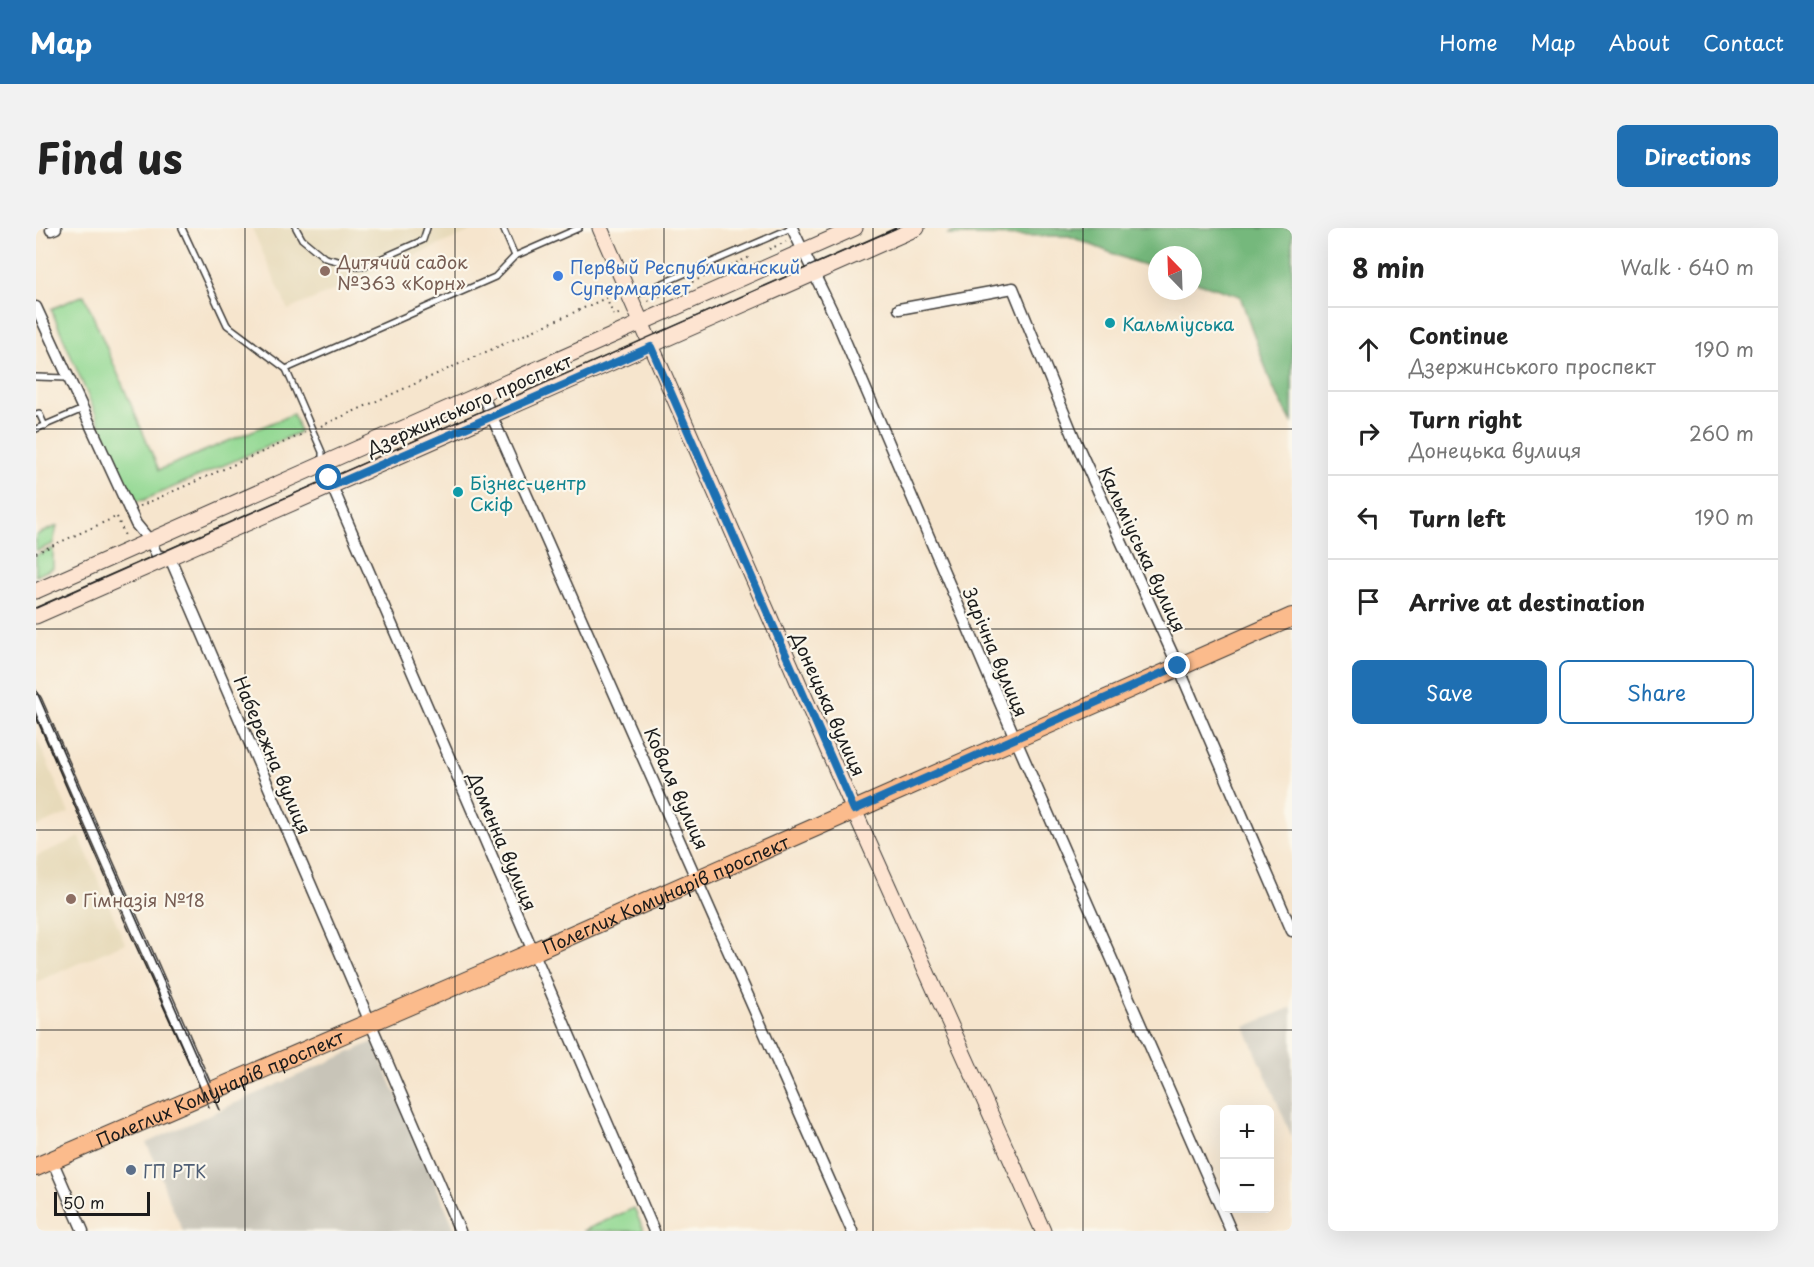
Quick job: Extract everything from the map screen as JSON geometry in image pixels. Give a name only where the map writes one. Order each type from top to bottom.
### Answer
[{"type":"main road","name":"Полеглих Комунарів проспект","points":[[44,1164],[1292,618]]},
{"type":"street","points":[[600,228],[640,323]]},
{"type":"street","name":"Дзержинського проспект","points":[[36,616],[917,228]]},
{"type":"street","name":"Дзержинського проспект","points":[[36,591],[640,323],[795,236],[850,229]]},
{"type":"street","name":"Зарічна вулиця","points":[[795,236],[836,317],[1015,738],[1231,1231]]},
{"type":"street","name":"Кальміуська вулиця","points":[[898,309],[1013,288],[1075,440],[1178,666],[1292,931]]},
{"type":"street","name":"Набережна вулиця","points":[[36,307],[136,524],[150,541],[157,555],[170,558],[460,1231]]},
{"type":"street","name":"Донецька вулиця","points":[[640,323],[854,810],[1043,1231]]},
{"type":"street","name":"Коваля вулиця","points":[[482,394],[852,1231]]},
{"type":"street","name":"Доменна вулиця","points":[[322,464],[654,1231]]},
{"type":"street","points":[[36,700],[208,1091]]},
{"type":"street","points":[[44,1164],[83,1231]]},
{"type":"lane","points":[[182,228],[227,325],[286,369],[322,452],[322,464]]},
{"type":"lane","points":[[296,228],[302,239],[325,258],[362,267],[423,240],[427,228]]},
{"type":"lane","points":[[503,228],[515,256]]},
{"type":"lane","points":[[286,369],[495,277],[515,256],[579,228]]},
{"type":"lane","points":[[632,302],[795,236]]},
{"type":"lane","points":[[36,376],[69,379]]},
{"type":"lane","points":[[36,429],[83,409]]},
{"type":"lane","points":[[36,414],[39,412],[45,426]]},
{"type":"path","points":[[765,250],[795,236]]},
{"type":"path","points":[[36,553],[606,298],[614,316],[632,302],[754,255]]},
{"type":"shaded area","name":"Дитячий садок №363 «Корн»","points":[[252,228],[469,228],[471,231],[288,310]]},
{"type":"shaded area","points":[[36,736],[69,813],[36,827]]},
{"type":"shaded area","name":"Гімназія №18","points":[[80,837],[125,943],[36,982],[36,856]]},
{"type":"shaded area","points":[[1292,1007],[1292,1137],[1245,1027]]},
{"type":"shaded area","points":[[373,1042],[456,1231],[183,1231],[146,1143]]},
{"type":"green space","points":[[962,228],[1292,228],[1292,422],[1272,386],[1240,296],[1202,284],[1202,246],[1148,246],[1148,266],[1069,236],[947,235]]},
{"type":"green space","points":[[84,295],[159,470],[293,414],[300,432],[144,500],[137,501],[131,497],[51,309]]},
{"type":"green space","points":[[57,526],[53,544],[36,551],[36,535]]},
{"type":"green space","points":[[53,548],[53,568],[36,576],[36,555]]},
{"type":"green space","points":[[634,1208],[644,1231],[583,1231]]},
{"type":"tram line","points":[[36,608],[896,228]]},
{"type":"tram line","points":[[36,690],[220,1110]]},
{"type":"tram line","points":[[36,717],[209,1107]]},
{"type":"place","name":"Дитячий садок №363 «Корн»","points":[[325,271]]},
{"type":"place","name":"Первый Республиканский Супермаркет","points":[[558,276]]},
{"type":"place","name":"Кальміуська","points":[[1110,323]]},
{"type":"place","name":"Бізнес-центр Скіф","points":[[458,492]]},
{"type":"place","name":"Гімназія №18","points":[[71,899]]},
{"type":"place","name":"ГП РТК","points":[[131,1170]]},
{"type":"route","points":[[329,478],[332,486],[651,347],[854,810],[1178,666]]}]
